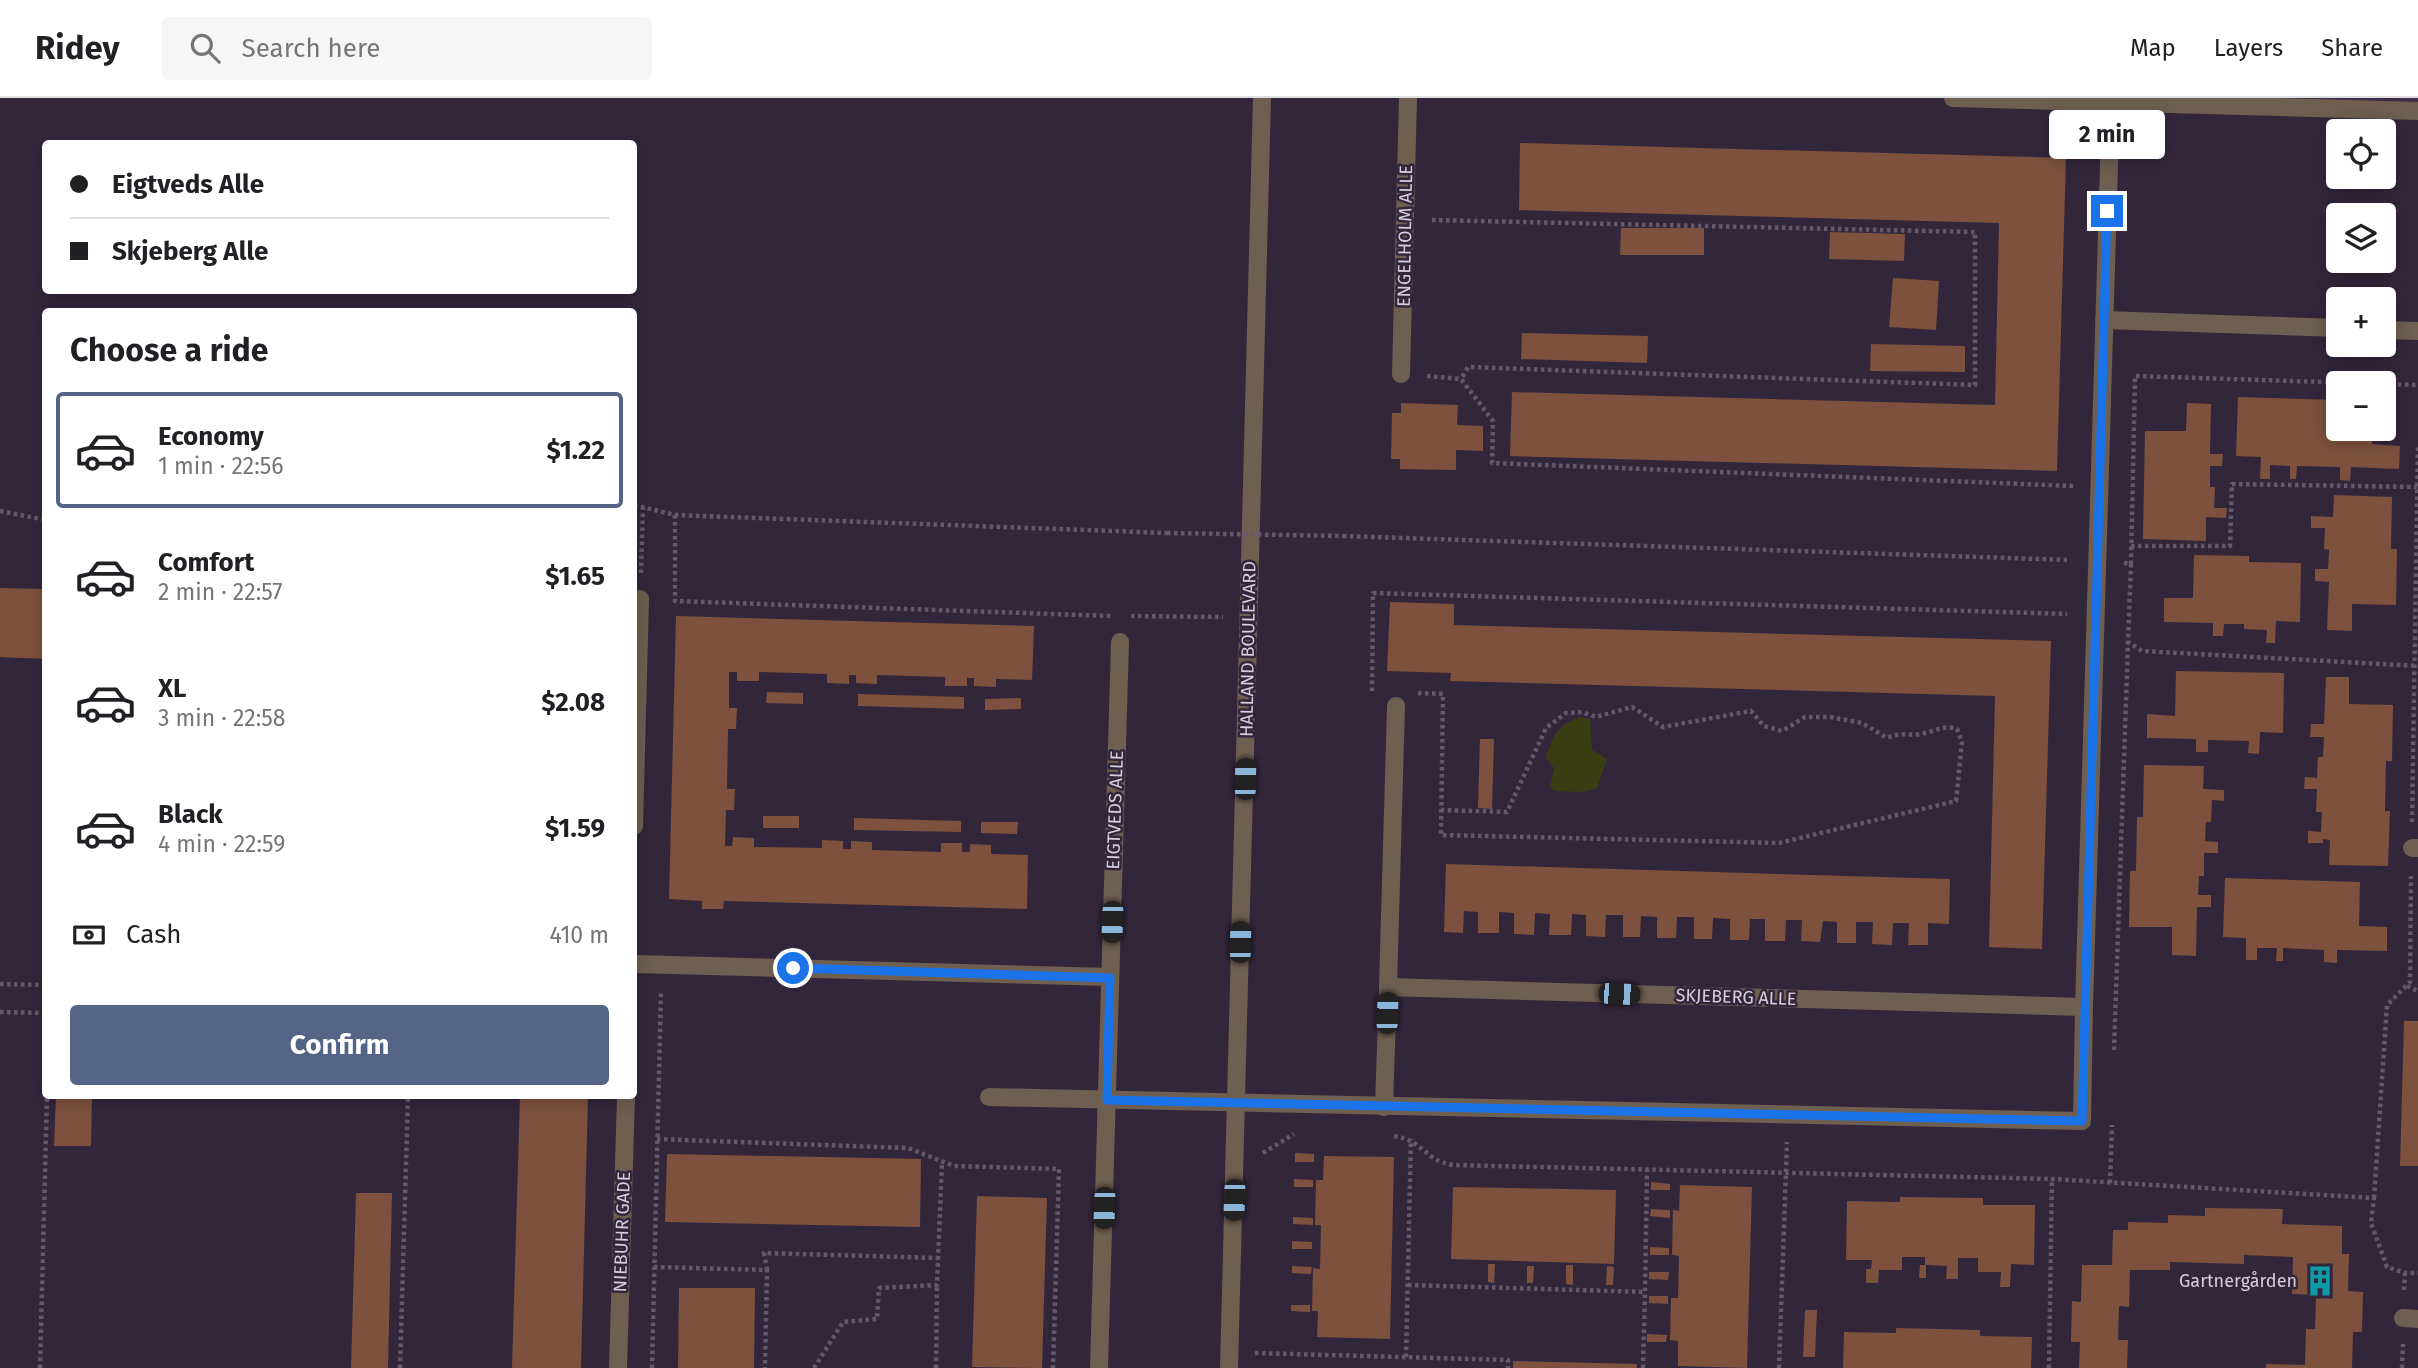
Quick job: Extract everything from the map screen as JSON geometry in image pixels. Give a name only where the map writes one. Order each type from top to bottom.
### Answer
[{"type":"street","name":"HALLAND BOULEVARD","points":[[1229,1360],[1262,98]]},
{"type":"street","name":"ENGELHOLM ALLE","points":[[1401,374],[1408,98]]},
{"type":"street","points":[[1953,98],[2110,100],[2418,111]]},
{"type":"street","points":[[989,1097],[2082,1121],[2110,100]]},
{"type":"street","points":[[2104,320],[2326,328]]},
{"type":"street","points":[[2396,330],[2418,331]]},
{"type":"street","points":[[637,712],[640,599]]},
{"type":"street","name":"EIGTVEDS ALLE","points":[[1099,1368],[1120,642]]},
{"type":"street","points":[[1384,1107],[1396,697]]},
{"type":"street","points":[[637,964],[1110,978]]},
{"type":"street","name":"SKJEBERG ALLE","points":[[1388,987],[2084,1007]]},
{"type":"street","name":"NIEBUHR GADE","points":[[618,1368],[626,1099]]},
{"type":"path","points":[[1405,219],[1975,232],[1975,385],[1468,367],[1461,379]]},
{"type":"path","points":[[1401,374],[1461,379],[1493,421],[1492,463],[2099,487]]},
{"type":"path","points":[[2114,1062],[2132,546],[2135,376],[2326,382]]},
{"type":"path","points":[[2396,384],[2418,385]]},
{"type":"path","points":[[2132,546],[2230,546],[2232,484],[2417,487]]},
{"type":"path","points":[[637,506],[675,514],[1167,533],[1343,536],[2131,564]]},
{"type":"path","points":[[640,599],[643,507]]},
{"type":"path","points":[[0,511],[42,519]]},
{"type":"path","points":[[675,514],[675,601],[1173,618],[1249,616]]},
{"type":"path","points":[[1441,810],[1507,812],[1546,728],[1566,713],[1582,712],[1596,717],[1632,707],[1663,727],[1751,711],[1764,726],[1782,731],[1805,717],[1830,718],[1862,723],[1887,738],[1898,732],[1924,734],[1945,726],[1957,729],[1962,742],[1956,801],[1779,844],[1441,835],[1441,810],[1443,694],[1396,697],[1372,692],[1373,593],[2096,615]]},
{"type":"path","points":[[2128,642],[2142,651],[2418,666]]},
{"type":"path","points":[[652,1368],[662,964]]},
{"type":"path","points":[[0,984],[42,985]]},
{"type":"path","points":[[2407,986],[2418,991]]},
{"type":"path","points":[[0,1012],[42,1013]]},
{"type":"path","points":[[40,1368],[47,1099]]},
{"type":"path","points":[[400,1368],[408,1099]]},
{"type":"path","points":[[1779,1368],[1788,1115]]},
{"type":"path","points":[[2110,1183],[2112,1116]]},
{"type":"path","points":[[1234,1174],[1291,1134],[1303,1134]]},
{"type":"path","points":[[1391,1136],[1411,1139],[1437,1162],[1453,1165],[2052,1179],[2374,1198],[2371,1223],[2387,1267],[2405,1273],[2418,1273]]},
{"type":"path","points":[[657,1139],[908,1148],[954,1166],[1059,1169],[1053,1368]]},
{"type":"path","points":[[1406,1357],[1411,1139]]},
{"type":"path","points":[[936,1368],[942,1162]]},
{"type":"path","points":[[1643,1368],[1647,1170]]},
{"type":"path","points":[[2049,1368],[2052,1179]]},
{"type":"path","points":[[765,1368],[764,1253],[938,1258]]},
{"type":"path","points":[[654,1267],[766,1270]]},
{"type":"path","points":[[814,1368],[843,1322],[877,1319],[879,1288],[937,1285]]},
{"type":"path","points":[[1408,1285],[1645,1292]]},
{"type":"path","points":[[1229,1360],[1406,1357],[1508,1360],[1508,1368]]},
{"type":"shaded area","points":[[2193,98],[2418,98],[2418,105]]},
{"type":"green space","points":[[1579,717],[1590,719],[1592,750],[1607,759],[1597,788],[1583,792],[1554,791],[1550,786],[1554,768],[1546,758],[1554,737],[1561,728]]},
{"type":"building","points":[[1520,143],[2066,158],[2057,471],[1510,456],[1512,392],[1995,405],[1999,223],[1519,210]]},
{"type":"building","points":[[1621,228],[1704,228],[1704,255],[1620,255]]},
{"type":"building","points":[[1830,232],[1905,234],[1904,261],[1829,259]]},
{"type":"building","points":[[1893,278],[1939,281],[1936,330],[1889,327]]},
{"type":"building","points":[[1522,333],[1648,336],[1647,363],[1521,359]]},
{"type":"building","points":[[1871,344],[1965,346],[1965,372],[1870,371]]},
{"type":"building","points":[[2238,397],[2326,400],[2326,441],[2372,441],[2372,444],[2400,446],[2399,469],[2351,467],[2350,481],[2340,480],[2340,467],[2297,466],[2296,479],[2290,479],[2290,466],[2270,465],[2270,479],[2260,479],[2261,457],[2236,456]]},
{"type":"building","points":[[1401,403],[1458,405],[1457,425],[1483,426],[1483,451],[1456,450],[1456,470],[1400,469],[1400,459],[1391,459],[1392,413],[1401,413]]},
{"type":"building","points":[[2187,403],[2211,404],[2210,454],[2223,454],[2222,466],[2210,466],[2210,487],[2215,487],[2214,508],[2227,508],[2226,518],[2206,517],[2206,541],[2143,539],[2145,431],[2186,431]]},
{"type":"building","points":[[2334,495],[2392,497],[2391,549],[2397,549],[2396,605],[2352,604],[2352,631],[2327,630],[2329,582],[2315,581],[2315,569],[2328,569],[2329,550],[2324,549],[2325,528],[2311,528],[2311,516],[2333,517]]},
{"type":"building","points":[[2194,555],[2249,556],[2249,562],[2301,563],[2300,622],[2276,621],[2275,643],[2266,643],[2267,630],[2244,629],[2244,624],[2224,624],[2223,636],[2213,636],[2213,623],[2164,622],[2164,598],[2193,598]]},
{"type":"building","points":[[0,588],[42,589],[42,659],[0,657]]},
{"type":"building","points":[[1390,602],[1454,604],[1454,625],[2051,641],[2042,949],[1989,947],[1995,696],[1450,681],[1451,673],[1387,671]]},
{"type":"building","points":[[676,616],[1034,626],[1032,680],[996,679],[996,687],[974,686],[974,678],[967,678],[967,686],[945,686],[945,677],[877,675],[877,684],[856,683],[856,675],[849,675],[849,684],[827,683],[827,674],[759,672],[759,681],[737,681],[737,672],[729,672],[729,708],[737,708],[736,729],[728,729],[727,789],[735,789],[734,810],[726,810],[725,846],[732,846],[733,837],[754,838],[754,847],[822,848],[822,840],[843,841],[843,849],[851,849],[851,841],[872,842],[872,850],[941,852],[941,843],[962,843],[962,852],[970,852],[970,844],[991,845],[991,854],[1028,855],[1027,909],[724,901],[723,909],[702,909],[702,901],[669,899]]},
{"type":"building","points":[[2176,671],[2284,673],[2283,733],[2260,732],[2259,754],[2248,753],[2249,741],[2208,740],[2208,752],[2196,752],[2196,739],[2147,738],[2147,714],[2175,716]]},
{"type":"building","points":[[2326,677],[2349,677],[2349,704],[2393,705],[2392,761],[2386,761],[2385,811],[2390,811],[2388,866],[2329,865],[2330,840],[2308,843],[2308,831],[2321,832],[2322,812],[2316,812],[2317,789],[2304,789],[2305,777],[2317,778],[2318,757],[2323,757],[2324,737],[2310,737],[2311,724],[2324,724]]},
{"type":"building","points":[[767,692],[803,693],[803,704],[766,703]]},
{"type":"building","points":[[858,694],[964,697],[964,709],[858,706]]},
{"type":"building","points":[[1021,698],[1021,709],[985,710],[985,699]]},
{"type":"building","points":[[1480,739],[1494,739],[1492,809],[1478,808]]},
{"type":"building","points":[[2144,765],[2204,766],[2203,789],[2224,790],[2224,801],[2212,800],[2211,822],[2206,822],[2205,841],[2218,842],[2218,853],[2204,853],[2204,876],[2199,876],[2198,895],[2211,895],[2211,907],[2197,907],[2196,956],[2172,955],[2172,927],[2129,927],[2130,871],[2136,871],[2137,817],[2143,817]]},
{"type":"building","points":[[763,816],[799,816],[799,828],[763,828]]},
{"type":"building","points":[[854,818],[961,821],[961,832],[854,830]]},
{"type":"building","points":[[981,822],[1018,822],[1017,834],[981,833]]},
{"type":"building","points":[[1446,864],[1950,879],[1949,924],[1928,923],[1928,945],[1908,945],[1909,923],[1893,923],[1892,945],[1872,944],[1873,922],[1856,922],[1856,943],[1837,943],[1837,922],[1823,921],[1820,942],[1801,941],[1802,920],[1786,920],[1785,941],[1765,941],[1765,919],[1750,919],[1749,940],[1730,940],[1730,919],[1713,918],[1712,939],[1694,939],[1694,917],[1677,917],[1676,938],[1657,938],[1657,917],[1641,916],[1640,937],[1623,937],[1623,915],[1606,915],[1605,937],[1586,936],[1586,915],[1572,914],[1571,935],[1549,935],[1550,914],[1535,913],[1534,935],[1514,934],[1514,913],[1499,912],[1499,933],[1478,933],[1478,912],[1464,911],[1463,933],[1444,932]]},
{"type":"building","points":[[2225,878],[2360,882],[2359,926],[2387,927],[2387,951],[2337,950],[2337,963],[2324,962],[2324,950],[2283,948],[2283,961],[2276,961],[2277,948],[2257,948],[2257,960],[2246,960],[2246,938],[2223,937]]},
{"type":"building","points":[[2404,1021],[2418,1021],[2418,1166],[2400,1166]]},
{"type":"building","points":[[56,1099],[92,1099],[91,1146],[54,1146]]},
{"type":"building","points":[[520,1099],[588,1099],[581,1368],[512,1368]]},
{"type":"building","points":[[1295,1153],[1314,1154],[1314,1162],[1295,1162]]},
{"type":"building","points":[[667,1154],[921,1159],[920,1227],[665,1222]]},
{"type":"building","points":[[1324,1156],[1394,1157],[1390,1339],[1317,1337],[1318,1311],[1312,1311],[1313,1268],[1320,1269],[1321,1225],[1315,1225],[1316,1180],[1323,1180]]},
{"type":"building","points":[[1294,1179],[1313,1180],[1313,1187],[1294,1187]]},
{"type":"building","points":[[1651,1182],[1670,1184],[1670,1190],[1651,1190]]},
{"type":"building","points":[[1680,1185],[1752,1187],[1747,1368],[1678,1366],[1678,1341],[1670,1340],[1671,1298],[1678,1298],[1679,1256],[1672,1255],[1673,1210],[1679,1211]]},
{"type":"building","points":[[1453,1187],[1616,1190],[1614,1264],[1451,1259]]},
{"type":"building","points":[[356,1193],[392,1193],[388,1368],[351,1368]]},
{"type":"building","points":[[977,1196],[1047,1198],[1042,1368],[972,1367]]},
{"type":"building","points":[[1900,1197],[1983,1198],[1983,1205],[2035,1205],[2034,1265],[2011,1264],[2010,1287],[2000,1287],[2001,1272],[1978,1272],[1978,1258],[1958,1258],[1958,1279],[1946,1279],[1947,1266],[1926,1265],[1926,1278],[1919,1278],[1920,1265],[1925,1265],[1925,1257],[1902,1257],[1902,1270],[1879,1270],[1878,1283],[1866,1283],[1866,1269],[1871,1269],[1872,1260],[1846,1260],[1847,1201],[1900,1202]]},
{"type":"building","name":"Gartnergården","points":[[2205,1208],[2283,1209],[2282,1224],[2342,1226],[2342,1254],[2349,1254],[2348,1291],[2363,1292],[2362,1332],[2353,1332],[2352,1368],[2266,1368],[2266,1364],[2305,1365],[2306,1329],[2315,1329],[2316,1295],[2292,1294],[2293,1257],[2244,1255],[2244,1264],[2170,1262],[2170,1270],[2130,1270],[2129,1307],[2119,1306],[2118,1340],[2128,1340],[2127,1368],[2079,1368],[2080,1342],[2071,1342],[2072,1301],[2081,1302],[2082,1265],[2112,1265],[2113,1230],[2128,1230],[2128,1222],[2168,1223],[2168,1215],[2205,1216]]},
{"type":"building","points":[[1651,1209],[1670,1210],[1670,1218],[1650,1216]]},
{"type":"building","points":[[1293,1217],[1313,1218],[1313,1225],[1293,1224]]},
{"type":"building","points":[[1292,1241],[1312,1242],[1312,1249],[1292,1249]]},
{"type":"building","points":[[1650,1247],[1669,1248],[1669,1255],[1650,1255]]},
{"type":"building","points":[[1488,1264],[1495,1264],[1494,1283],[1488,1282]]},
{"type":"building","points":[[1566,1265],[1573,1265],[1573,1285],[1566,1284]]},
{"type":"building","points":[[1292,1266],[1312,1267],[1311,1274],[1292,1273]]},
{"type":"building","points":[[1527,1266],[1534,1266],[1533,1283],[1527,1283]]},
{"type":"building","points":[[1607,1266],[1614,1267],[1613,1285],[1606,1285]]},
{"type":"building","points":[[1649,1272],[1669,1272],[1668,1280],[1649,1279]]},
{"type":"building","points":[[679,1288],[755,1288],[754,1368],[678,1368]]},
{"type":"building","points":[[1649,1296],[1668,1296],[1668,1304],[1649,1303]]},
{"type":"building","points":[[1291,1305],[1310,1305],[1310,1312],[1291,1311]]},
{"type":"building","points":[[1805,1310],[1817,1310],[1815,1357],[1803,1357]]},
{"type":"building","points":[[1896,1328],[1980,1330],[1980,1336],[2032,1337],[2031,1368],[1843,1368],[1844,1332],[1896,1333]]},
{"type":"building","points":[[1647,1334],[1667,1335],[1666,1342],[1647,1342]]},
{"type":"building","points":[[1513,1361],[1637,1364],[1637,1368],[1513,1368]]},
{"type":"place","name":"Gartnergården","points":[[2320,1281]]},
{"type":"route","points":[[793,968],[1110,978],[1107,1100],[2082,1121],[2107,211]]}]
